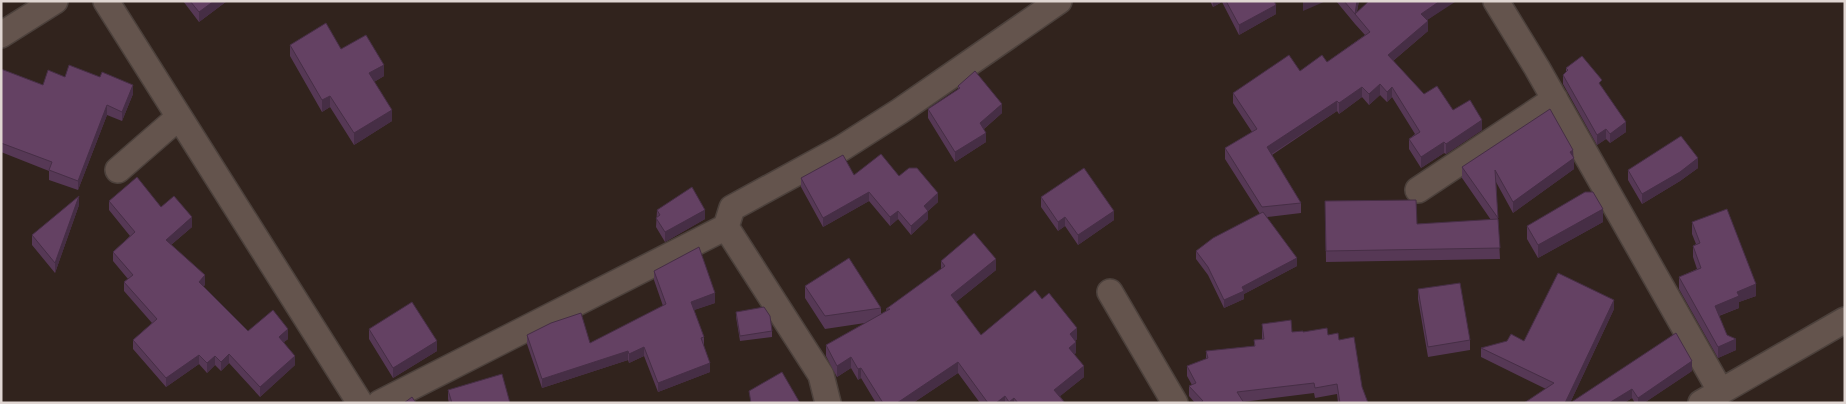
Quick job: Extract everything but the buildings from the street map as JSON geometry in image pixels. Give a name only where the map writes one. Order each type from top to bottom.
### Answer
[{"type":"street","points":[[1,35],[55,1]]},
{"type":"street","points":[[106,1],[179,116],[353,400]]},
{"type":"street","points":[[380,403],[726,227],[732,208],[842,148],[900,111],[1059,1]]},
{"type":"street","points":[[1496,1],[1555,100],[1711,397],[1845,320]]},
{"type":"street","points":[[1418,190],[1555,100]]},
{"type":"street","points":[[118,170],[179,116]]},
{"type":"street","points":[[726,227],[820,375],[828,403]]},
{"type":"street","points":[[1110,292],[1174,403]]}]
